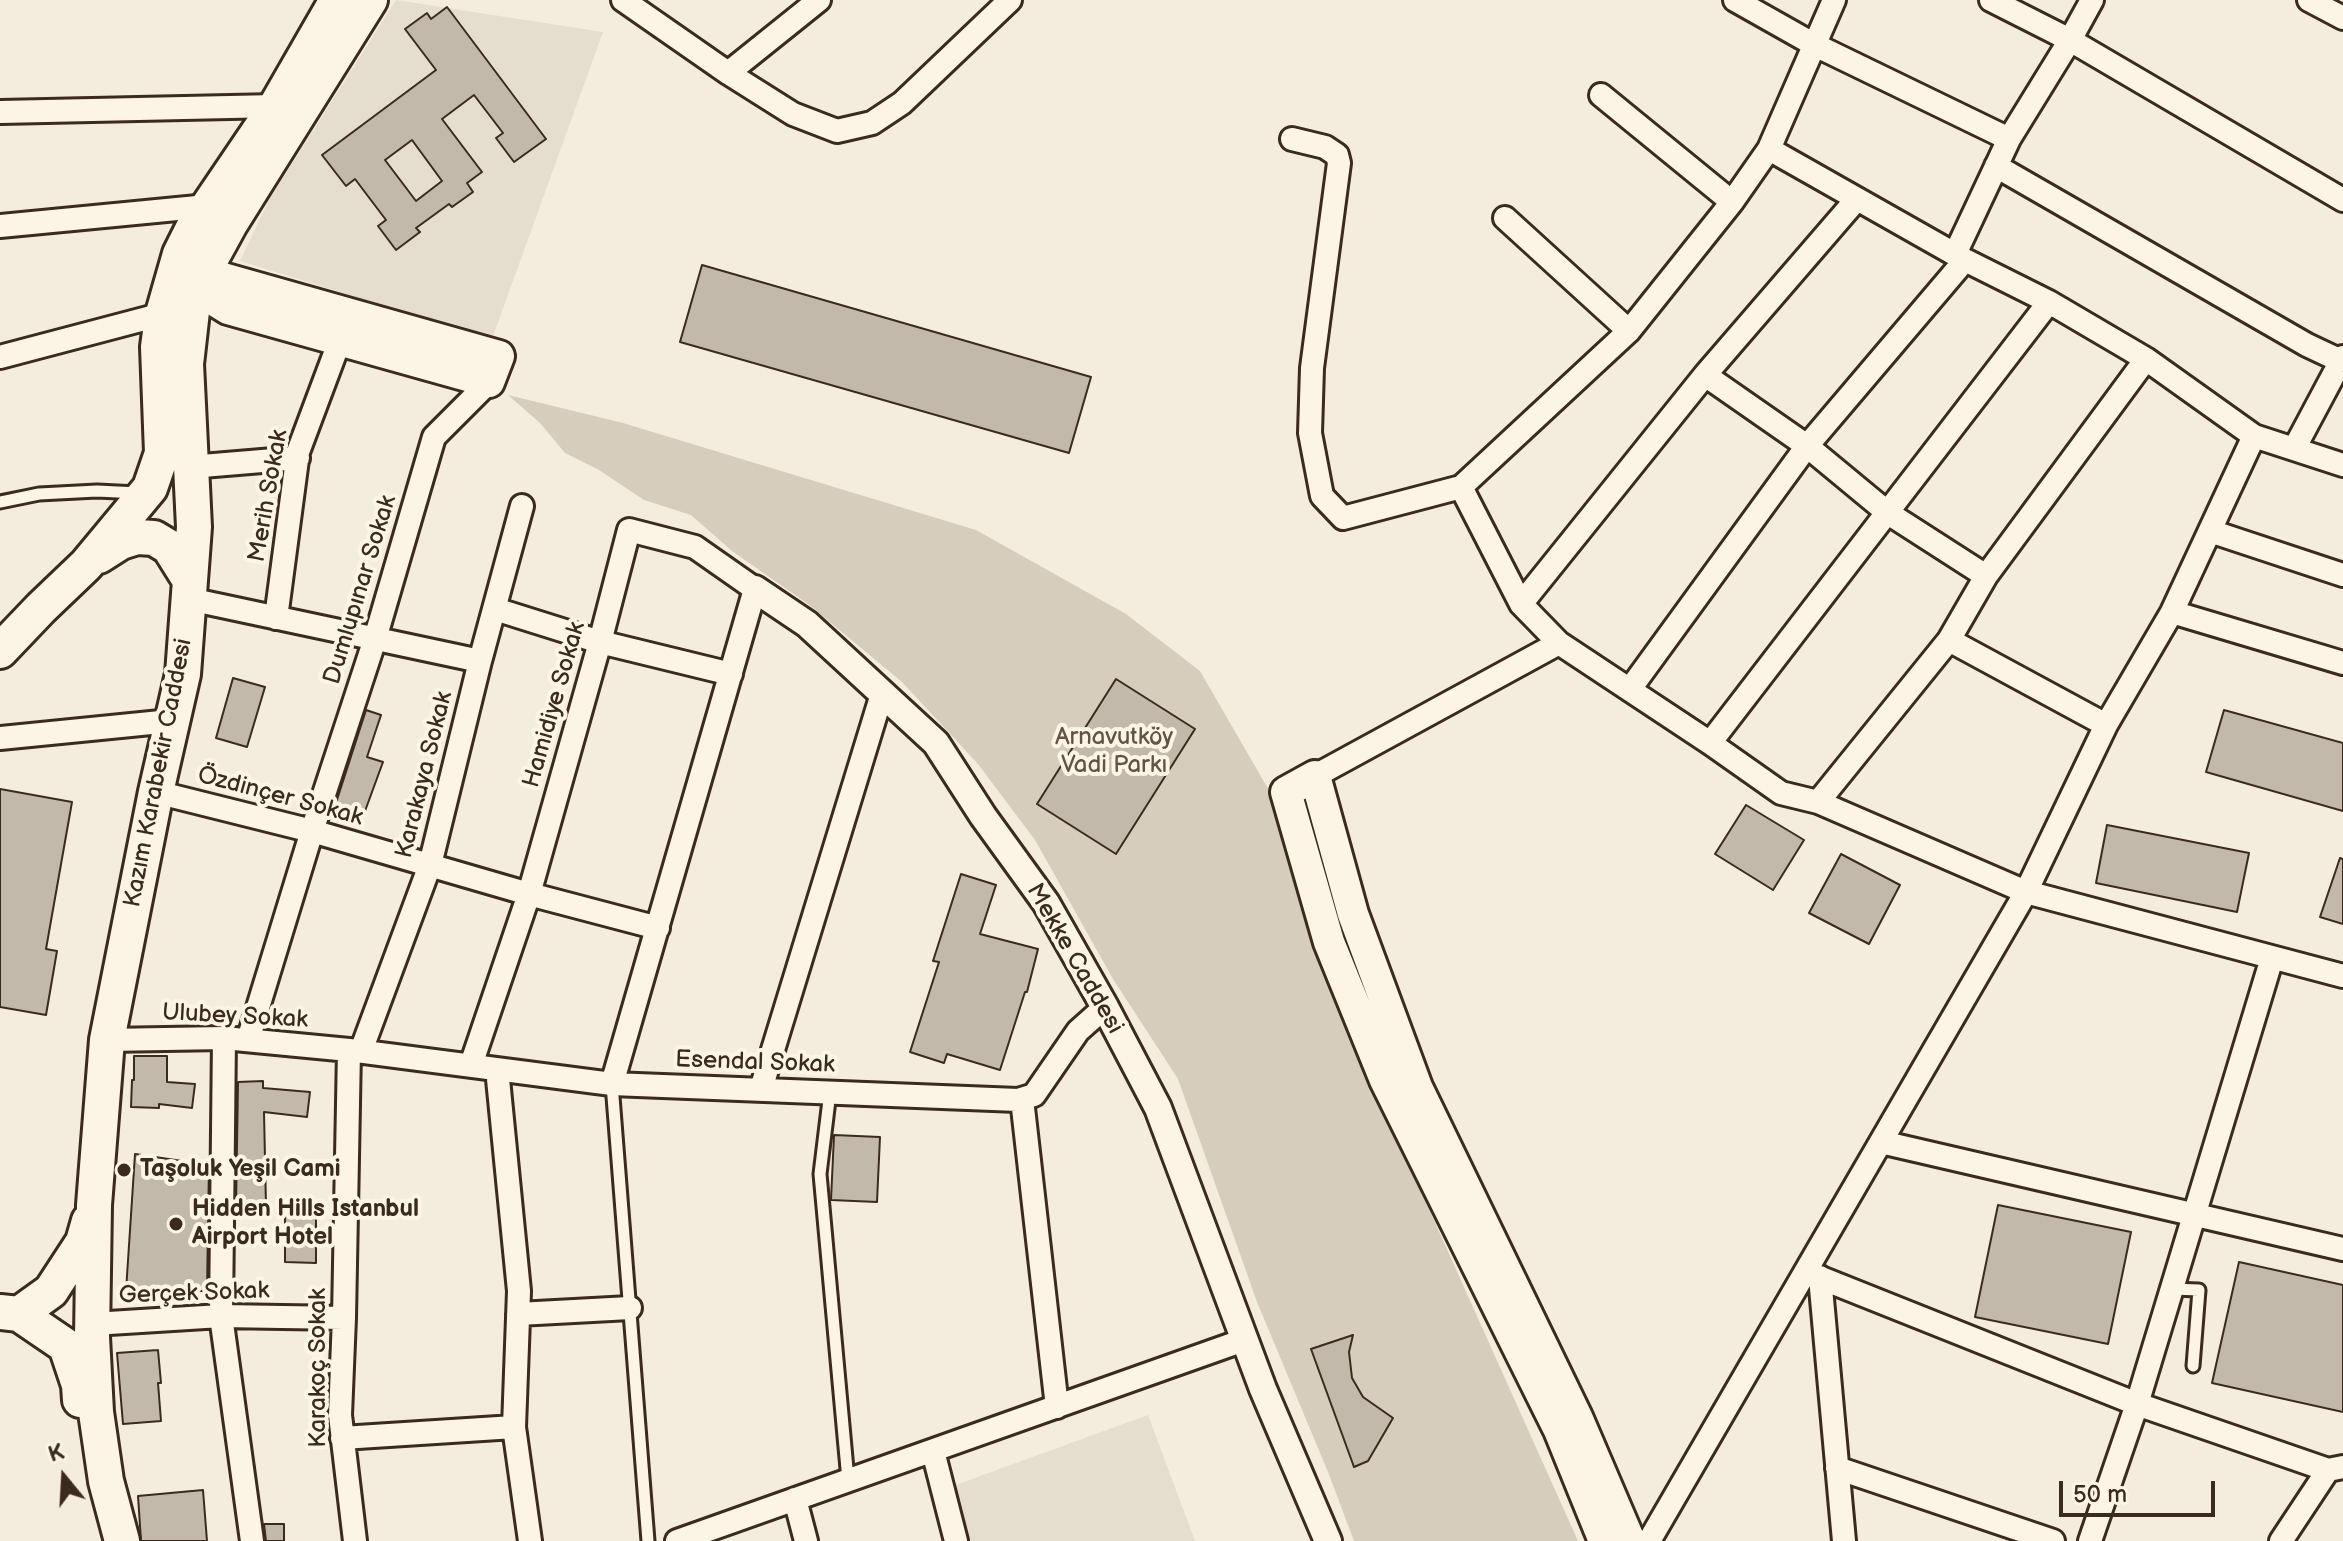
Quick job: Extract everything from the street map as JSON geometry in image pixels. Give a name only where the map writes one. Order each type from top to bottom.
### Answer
[{"type":"main road","name":"Kazım Karabekir Caddesi","points":[[122,1541],[106,1481],[96,1412],[94,1205],[107,1040],[156,792],[183,674],[194,527],[186,364],[194,276],[192,230],[276,106],[337,0]]},
{"type":"main road","name":"Kazım Karabekir Caddesi","points":[[86,565],[150,488],[162,453],[158,347],[163,314],[230,224],[370,0]]},
{"type":"main road","points":[[194,276],[228,309],[340,340],[494,369]]},
{"type":"main road","points":[[194,276],[494,369]]},
{"type":"main road","points":[[0,651],[86,565],[121,542],[137,537],[154,538],[169,547],[189,589]]},
{"type":"main road","points":[[1604,1541],[1559,1430],[1385,1080],[1329,942],[1286,792],[1315,776],[1353,914],[1417,1087],[1577,1417],[1630,1541]]},
{"type":"main road","points":[[10,1313],[51,1291],[83,1242],[94,1205]]},
{"type":"main road","points":[[10,1313],[66,1346],[79,1385],[86,1478],[99,1541]]},
{"type":"street","points":[[623,0],[793,114],[837,131],[872,123],[902,103],[1010,0]]},
{"type":"street","points":[[644,15],[662,0]]},
{"type":"street","points":[[728,73],[819,0]]},
{"type":"street","points":[[1735,0],[1813,44],[2009,139]]},
{"type":"street","points":[[1292,139],[1325,147],[1337,155],[1339,163],[1312,368],[1310,433],[1322,496],[1343,518],[1461,487],[1629,331],[1732,202],[1769,149],[1834,0]]},
{"type":"street","points":[[1991,0],[2070,40],[2343,200]]},
{"type":"street","points":[[1630,689],[1807,446],[1960,257],[2009,139],[2092,0]]},
{"type":"street","points":[[2309,0],[2343,18]]},
{"type":"street","points":[[1601,95],[1732,202]]},
{"type":"street","points":[[0,112],[276,106]]},
{"type":"street","points":[[1769,149],[1960,257],[2049,302],[2146,359],[2254,436],[2343,465]]},
{"type":"street","points":[[1996,166],[2307,345],[2342,359],[2294,449]]},
{"type":"street","points":[[1521,604],[1705,375],[1856,200]]},
{"type":"street","points":[[0,226],[208,206]]},
{"type":"street","points":[[1505,218],[1629,331]]},
{"type":"street","points":[[1710,743],[2049,302]]},
{"type":"street","points":[[0,357],[163,314]]},
{"type":"street","name":"Merih Sokak","points":[[276,618],[298,458],[306,427],[340,340]]},
{"type":"street","points":[[1818,802],[1949,640],[1986,576],[2146,359]]},
{"type":"street","name":"Dumlupınar Sokak","points":[[248,1040],[375,639],[434,437],[494,369]]},
{"type":"street","points":[[1705,375],[1807,446],[1888,513],[1986,576]]},
{"type":"street","points":[[1649,1541],[1813,1274],[1881,1142],[2026,892],[2106,725],[2172,612],[2254,436]]},
{"type":"street","points":[[190,467],[298,458]]},
{"type":"street","points":[[1461,487],[1521,604],[1559,643],[1781,793],[1818,802],[2026,892],[2343,976]]},
{"type":"street","name":"Karakaya Sokak","points":[[355,1050],[430,865],[522,506]]},
{"type":"street","name":"Mekke Caddesi","points":[[629,530],[695,547],[807,624],[936,743],[983,816],[1046,903],[1158,1108],[1263,1389],[1328,1541]]},
{"type":"street","name":"Hamidiye Sokak","points":[[471,1065],[529,894],[629,530]]},
{"type":"street","points":[[2210,531],[2343,575]]},
{"type":"street","points":[[189,589],[276,618],[480,661]]},
{"type":"street","points":[[612,1084],[755,589]]},
{"type":"street","points":[[495,609],[600,642],[731,674]]},
{"type":"street","points":[[2172,612],[2343,663]]},
{"type":"street","points":[[1949,640],[2106,725]]},
{"type":"street","points":[[1315,776],[1559,643]]},
{"type":"street","points":[[761,1089],[882,694]]},
{"type":"street","points":[[0,738],[171,721]]},
{"type":"street","name":"Özdinçer Sokak","points":[[156,792],[312,831],[658,928]]},
{"type":"street","points":[[2090,1541],[2137,1404],[2272,958]]},
{"type":"street","points":[[1057,1407],[1022,1099],[1034,1095],[1078,1031],[1105,1007]]},
{"type":"street","points":[[224,1038],[221,1316],[252,1541]]},
{"type":"street","name":"Ulubey Sokak","points":[[107,1040],[224,1038],[355,1050]]},
{"type":"street","name":"Esendal Sokak","points":[[355,1050],[612,1084],[1022,1099]]},
{"type":"street","name":"Karakoç Sokak","points":[[355,1050],[340,1415],[355,1541]]},
{"type":"street","points":[[497,1069],[519,1291],[514,1427],[530,1541]]},
{"type":"street","points":[[1881,1142],[2343,1249]]},
{"type":"street","points":[[1813,1274],[2137,1404],[2336,1469],[2281,1541]]},
{"type":"street","points":[[1813,1274],[1844,1541]]},
{"type":"street","points":[[518,1314],[630,1308]]},
{"type":"street","name":"Gerçek Sokak","points":[[93,1324],[221,1316],[344,1318]]},
{"type":"street","points":[[677,1541],[1244,1340]]},
{"type":"street","points":[[342,1438],[514,1427]]},
{"type":"street","points":[[933,1451],[956,1541]]},
{"type":"street","points":[[1837,1468],[2053,1541]]},
{"type":"street","points":[[795,1499],[806,1541]]},
{"type":"lane","points":[[0,502],[39,494],[97,491],[145,494]]},
{"type":"lane","points":[[612,1084],[648,1541]]},
{"type":"lane","points":[[830,1092],[820,1174],[848,1480]]},
{"type":"lane","points":[[2172,1289],[2199,1290],[2193,1366]]},
{"type":"shaded area","points":[[396,0],[603,32],[492,339],[240,261],[269,200]]},
{"type":"shaded area","points":[[1148,1415],[1195,1541],[965,1541],[950,1487]]},
{"type":"green space","name":"Arnavutköy Vadi Parkı","points":[[508,395],[623,423],[976,530],[1126,614],[1200,671],[1270,792],[1286,854],[1340,1011],[1578,1541],[1354,1541],[1257,1302],[1178,1079],[1113,979],[1035,840],[978,764],[902,682],[808,604],[732,551],[691,515],[644,500],[599,470],[565,453],[540,423]]},
{"type":"building","points":[[447,7],[546,139],[514,162],[496,138],[503,133],[474,95],[442,119],[482,172],[467,183],[473,192],[452,207],[449,204],[416,228],[420,232],[396,250],[378,226],[386,220],[355,179],[346,186],[322,155],[436,70],[405,29],[427,13],[431,19]],"holes":[[[412,140],[442,181],[416,201],[385,160]]]},
{"type":"building","points":[[702,265],[1091,377],[1069,453],[680,342]]},
{"type":"building","points":[[233,678],[265,687],[247,747],[216,738]]},
{"type":"building","points":[[1116,679],[1195,729],[1116,854],[1037,804]]},
{"type":"building","points":[[366,710],[381,715],[367,757],[383,762],[361,822],[333,812]]},
{"type":"building","points":[[2224,710],[2343,743],[2343,811],[2206,772]]},
{"type":"building","points":[[0,789],[72,802],[46,949],[57,951],[46,1015],[0,1007]]},
{"type":"building","points":[[1746,805],[1804,840],[1773,890],[1715,854]]},
{"type":"building","points":[[2107,825],[2249,853],[2237,912],[2096,883]]},
{"type":"building","points":[[1841,854],[1900,885],[1869,944],[1809,913]]},
{"type":"building","points":[[2340,858],[2343,859],[2343,924],[2320,917]]},
{"type":"building","points":[[961,874],[996,885],[980,934],[1038,949],[1000,1070],[947,1054],[944,1063],[910,1052],[939,962],[933,961]]},
{"type":"building","points":[[134,1056],[167,1056],[167,1082],[195,1084],[192,1108],[159,1104],[159,1108],[131,1107]]},
{"type":"building","points":[[263,1081],[263,1088],[310,1092],[307,1117],[264,1112],[266,1206],[236,1207],[238,1082]]},
{"type":"building","points":[[834,1135],[880,1137],[877,1202],[831,1200]]},
{"type":"building","points":[[135,1154],[209,1165],[207,1291],[126,1291]]},
{"type":"building","points":[[1998,1205],[2131,1232],[2108,1344],[1975,1317]]},
{"type":"building","points":[[285,1213],[316,1213],[316,1263],[285,1262]]},
{"type":"building","points":[[2239,1262],[2343,1285],[2343,1412],[2212,1383]]},
{"type":"building","points":[[1353,1335],[1349,1352],[1352,1378],[1363,1397],[1393,1418],[1368,1461],[1354,1467],[1311,1349]]},
{"type":"building","points":[[158,1350],[161,1421],[123,1424],[117,1353]]},
{"type":"building","points":[[203,1490],[207,1541],[141,1541],[138,1496]]},
{"type":"building","points":[[264,1524],[284,1524],[284,1541],[266,1541]]},
{"type":"place","name":"Taşoluk Yeşil Cami","points":[[124,1170]]},
{"type":"place","name":"Hidden Hills Istanbul Airport Hotel","points":[[176,1224]]}]
